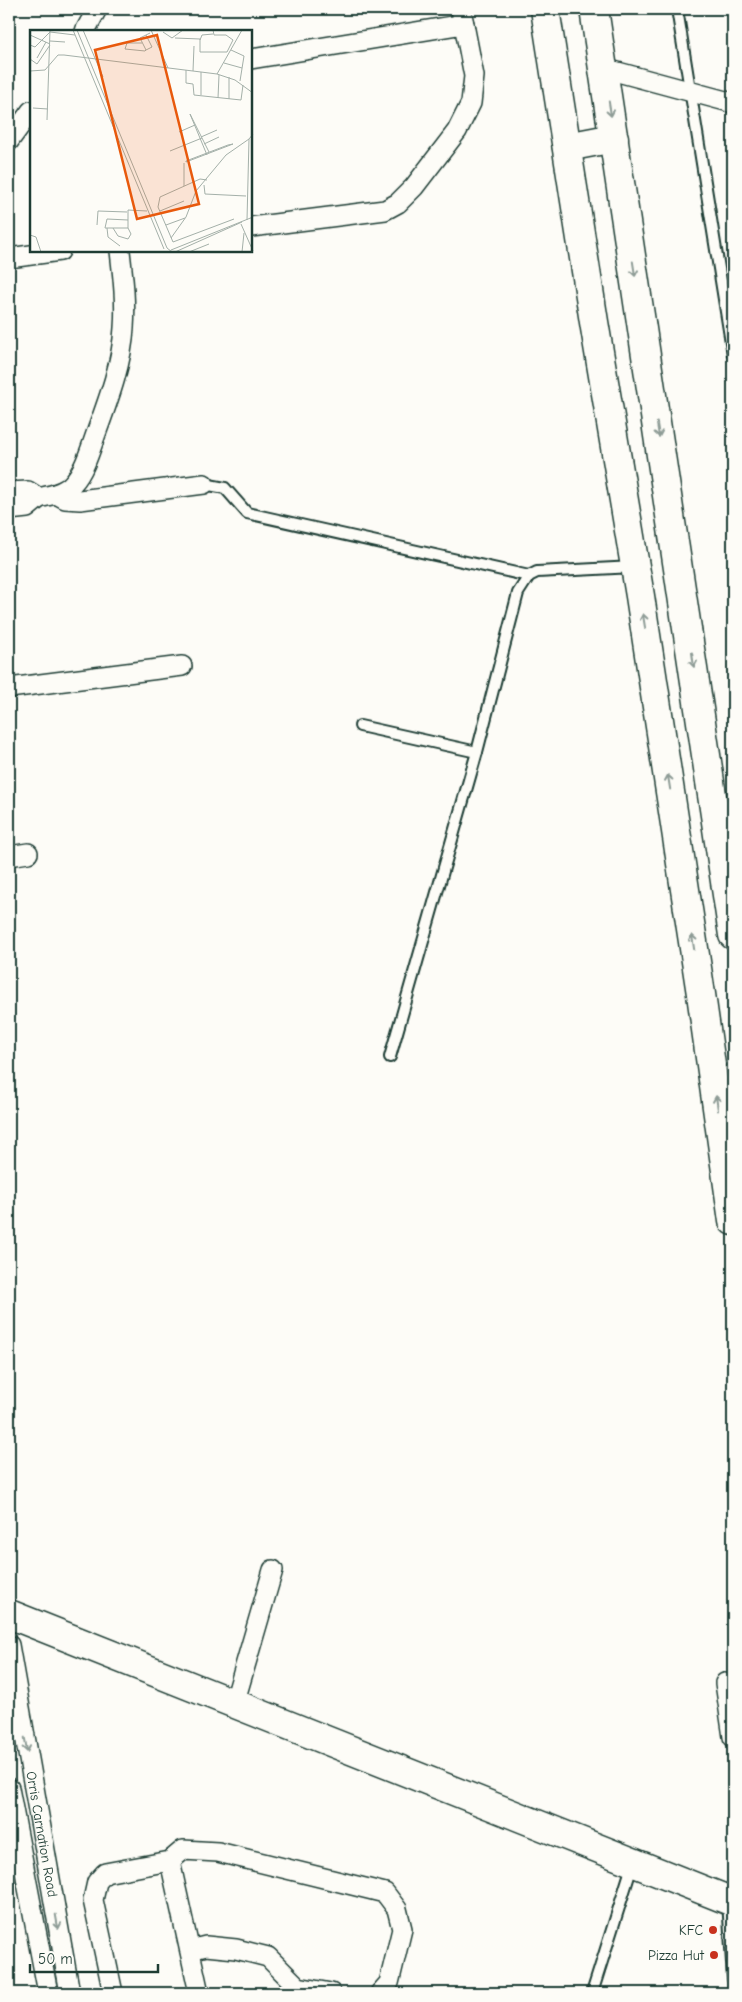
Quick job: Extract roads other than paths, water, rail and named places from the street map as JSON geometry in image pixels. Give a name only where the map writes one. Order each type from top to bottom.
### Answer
[{"type":"street","points":[[86,30],[97,9]]},
{"type":"street","points":[[545,9],[635,567],[701,994],[733,1221]]},
{"type":"street","points":[[594,9],[733,935]]},
{"type":"street","points":[[252,58],[462,17],[474,76],[471,104],[457,131],[414,187],[398,203],[385,210],[252,227]]},
{"type":"street","points":[[604,68],[733,103]]},
{"type":"street","points":[[9,142],[30,112]]},
{"type":"street","points":[[566,148],[614,138]]},
{"type":"street","points":[[9,258],[53,252]]},
{"type":"street","points":[[9,510],[27,508],[73,484],[81,470],[112,390],[120,357],[125,302],[120,252]]},
{"type":"street","points":[[9,492],[28,491],[65,499],[80,500],[204,484]]},
{"type":"street","points":[[9,688],[182,666]]},
{"type":"street","points":[[9,856],[28,854]]},
{"type":"street","points":[[234,1704],[273,1570]]},
{"type":"street","points":[[9,1614],[730,1901]]},
{"type":"street","name":"Orris Carnation Road","points":[[9,1645],[70,1993]]},
{"type":"street","points":[[725,1684],[733,1737]]},
{"type":"street","name":"Orris Carnation Road","points":[[9,1788],[48,1993]]},
{"type":"street","points":[[113,1993],[94,1900],[97,1882],[105,1873],[170,1861],[183,1850],[218,1852],[385,1893],[398,1909],[402,1928],[389,1983],[380,1993]]},
{"type":"street","points":[[170,1861],[199,1993]]},
{"type":"street","points":[[190,1950],[206,1946],[236,1949],[268,1957],[298,1987],[330,1993]]},
{"type":"lane","points":[[677,9],[733,355]]},
{"type":"lane","points":[[204,484],[225,488],[247,513],[529,576]]},
{"type":"lane","points":[[390,1057],[477,752],[518,593],[529,576],[537,572],[635,567]]},
{"type":"lane","points":[[360,726],[477,752]]},
{"type":"lane","points":[[592,1993],[633,1862]]},
{"type":"lane","points":[[730,1901],[733,1979]]},
{"type":"place","name":"KFC","points":[[713,1930]]},
{"type":"place","name":"Pizza Hut","points":[[714,1955]]}]
